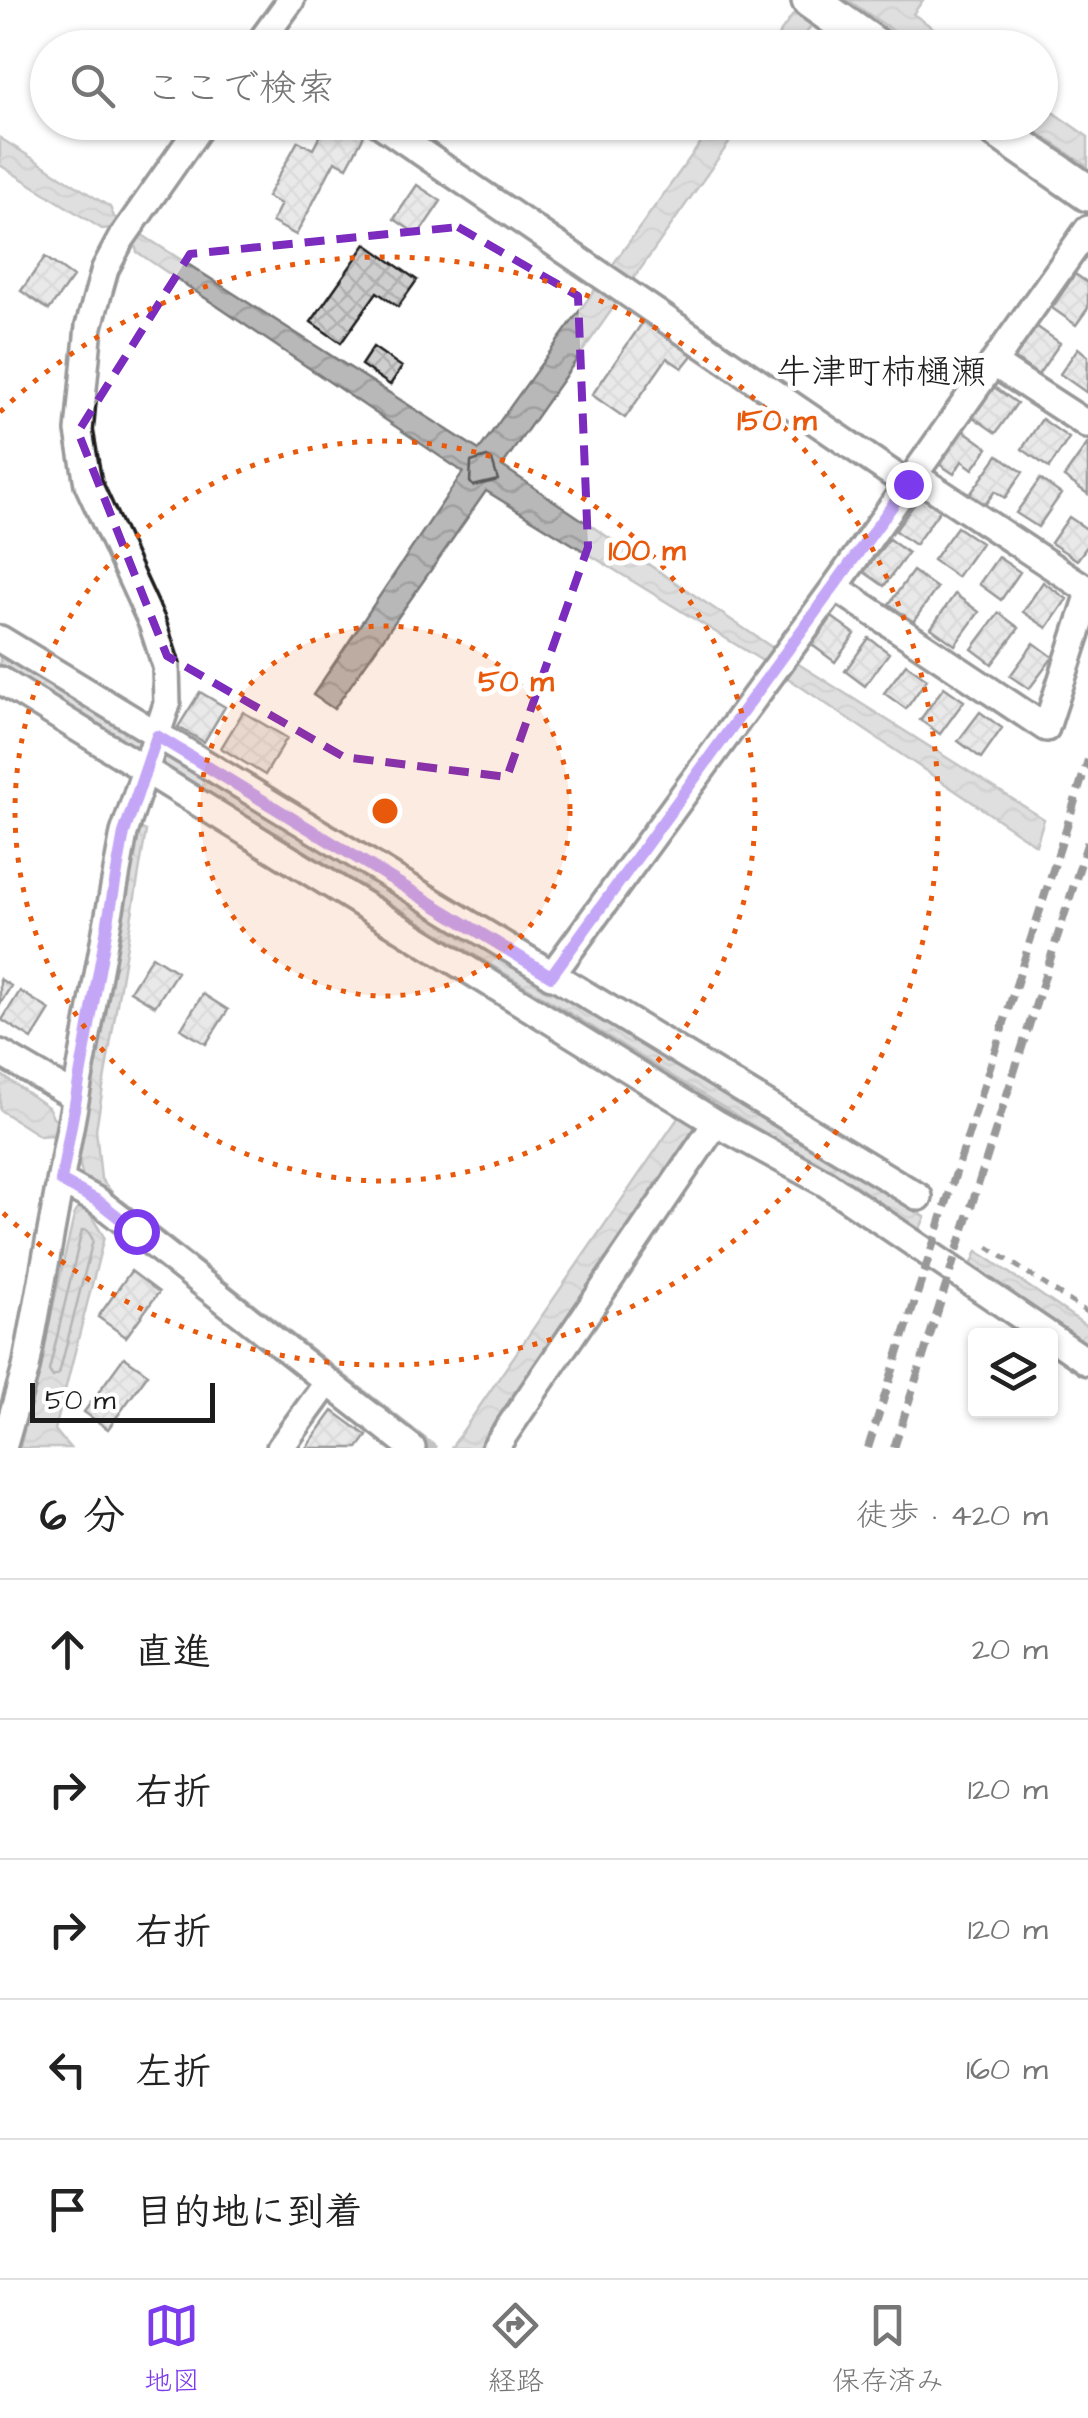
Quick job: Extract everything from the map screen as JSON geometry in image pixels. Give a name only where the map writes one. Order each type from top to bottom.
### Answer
[{"type":"street","points":[[271,30],[291,0]]},
{"type":"street","points":[[810,0],[852,30]]},
{"type":"street","points":[[2,1448],[76,1182],[70,1124],[124,833],[167,704],[166,666],[152,623],[88,484],[80,431],[88,326],[105,270],[126,231],[189,140]]},
{"type":"street","points":[[403,140],[911,479],[1088,590]]},
{"type":"street","points":[[1012,140],[1088,193]]},
{"type":"street","points":[[551,976],[835,587],[1088,229]]},
{"type":"street","points":[[993,363],[1088,426]]},
{"type":"street","points":[[835,587],[1046,728],[1088,599]]},
{"type":"street","points":[[0,639],[919,1197]]},
{"type":"street","points":[[0,680],[716,1122],[825,1183],[1038,1328]]},
{"type":"street","points":[[0,1053],[74,1096]]},
{"type":"street","points":[[495,1448],[716,1122]]},
{"type":"street","points":[[76,1182],[412,1448]]},
{"type":"street","points":[[1058,1341],[1088,1362]]},
{"type":"street","points":[[280,1448],[328,1382]]},
{"type":"path","points":[[988,1247],[1088,1313]]},
{"type":"highlighted area","points":[[458,227],[578,296],[588,547],[507,777],[344,757],[167,656],[78,432],[190,254]]},
{"type":"water","points":[[848,0],[923,0],[913,14],[936,30],[892,30]]},
{"type":"water","points":[[795,12],[814,22],[808,30],[782,30]]},
{"type":"water","points":[[1058,116],[1088,137],[1088,167],[1049,140],[1058,140]]},
{"type":"water","points":[[0,138],[110,207],[114,217],[479,450],[703,140],[731,140],[502,466],[770,646],[1044,819],[1036,845],[761,660],[486,491],[334,709],[313,695],[463,472],[137,252],[134,242],[111,228],[102,229],[0,165]]},
{"type":"water","points":[[0,650],[925,1217],[919,1231],[0,664]]},
{"type":"water","points":[[138,827],[146,831],[96,1129],[101,1179],[121,1203],[93,1187],[90,1214],[104,1237],[55,1430],[70,1448],[20,1448],[75,1212],[82,1205],[83,1177],[77,1154],[51,1135],[40,1136],[0,1110],[0,1074],[48,1107],[53,1117],[80,1136]]},
{"type":"water","points":[[680,1115],[695,1127],[478,1448],[451,1448]]},
{"type":"water","points":[[977,1251],[1088,1327],[1088,1346],[971,1266]]},
{"type":"building","points":[[318,140],[362,140],[347,167],[335,161],[296,235],[272,222],[281,204],[267,197],[298,141],[313,149]]},
{"type":"building","points":[[417,185],[441,201],[418,235],[394,219]]},
{"type":"building","points":[[366,244],[417,280],[398,307],[377,292],[341,343],[311,322]]},
{"type":"building","points":[[45,257],[73,277],[49,310],[21,291]]},
{"type":"building","points":[[1075,274],[1088,283],[1088,308],[1076,325],[1052,308]]},
{"type":"building","points":[[645,319],[694,353],[682,368],[667,358],[625,418],[592,395]]},
{"type":"building","points":[[1036,326],[1060,343],[1038,375],[1014,358]]},
{"type":"building","points":[[373,347],[402,367],[390,385],[361,365]]},
{"type":"building","points":[[1078,348],[1088,356],[1087,393],[1060,374]]},
{"type":"building","points":[[994,387],[1017,403],[996,433],[973,417]]},
{"type":"building","points":[[1042,419],[1069,438],[1049,468],[1022,449]]},
{"type":"building","points":[[963,430],[988,448],[973,469],[962,461],[954,474],[939,464]]},
{"type":"building","points":[[1088,443],[1088,494],[1064,477]]},
{"type":"building","points":[[998,455],[1023,472],[1005,498],[995,491],[984,506],[969,496]]},
{"type":"building","points":[[1040,479],[1061,494],[1038,527],[1016,513]]},
{"type":"building","points":[[920,496],[940,510],[915,545],[895,531]]},
{"type":"building","points":[[1069,517],[1088,530],[1088,545],[1077,560],[1051,543]]},
{"type":"building","points":[[957,527],[981,543],[957,577],[933,560]]},
{"type":"building","points":[[889,539],[908,553],[884,586],[864,572]]},
{"type":"building","points":[[998,557],[1020,572],[1001,600],[979,584]]},
{"type":"building","points":[[913,571],[937,588],[913,622],[889,604]]},
{"type":"building","points":[[1043,582],[1067,599],[1047,628],[1023,612]]},
{"type":"building","points":[[955,594],[979,612],[955,645],[931,628]]},
{"type":"building","points":[[999,613],[1019,628],[992,664],[972,649]]},
{"type":"building","points":[[832,617],[855,634],[835,662],[812,645]]},
{"type":"building","points":[[869,638],[889,653],[865,686],[845,671]]},
{"type":"building","points":[[1034,643],[1053,657],[1029,689],[1010,676]]},
{"type":"building","points":[[906,664],[927,679],[906,709],[884,693]]},
{"type":"building","points":[[944,687],[964,701],[940,734],[920,720]]},
{"type":"building","points":[[200,692],[225,707],[204,742],[178,727]]},
{"type":"building","points":[[243,712],[287,738],[265,775],[221,748]]},
{"type":"building","points":[[980,712],[1002,728],[981,758],[958,741]]},
{"type":"building","points":[[152,956],[177,972],[155,1006],[130,991]]},
{"type":"building","points":[[0,979],[11,986],[0,1004]]},
{"type":"building","points":[[20,991],[50,1010],[32,1039],[2,1020]]},
{"type":"building","points":[[203,994],[228,1010],[206,1044],[181,1029]]},
{"type":"building","points":[[131,1271],[159,1292],[126,1337],[98,1317]]},
{"type":"building","points":[[124,1357],[148,1374],[108,1429],[84,1412]]},
{"type":"building","points":[[333,1411],[367,1436],[358,1448],[306,1448]]},
{"type":"waterway","points":[[121,1203],[433,1448]]},
{"type":"railway","points":[[868,1448],[1088,760]]},
{"type":"railway","points":[[894,1448],[1088,841]]},
{"type":"district","name":"牛津町柿樋瀬","points":[[881,372]]},
{"type":"route","points":[[136,1231],[98,1201],[61,1181],[124,833],[157,736],[551,976],[908,484]]}]
